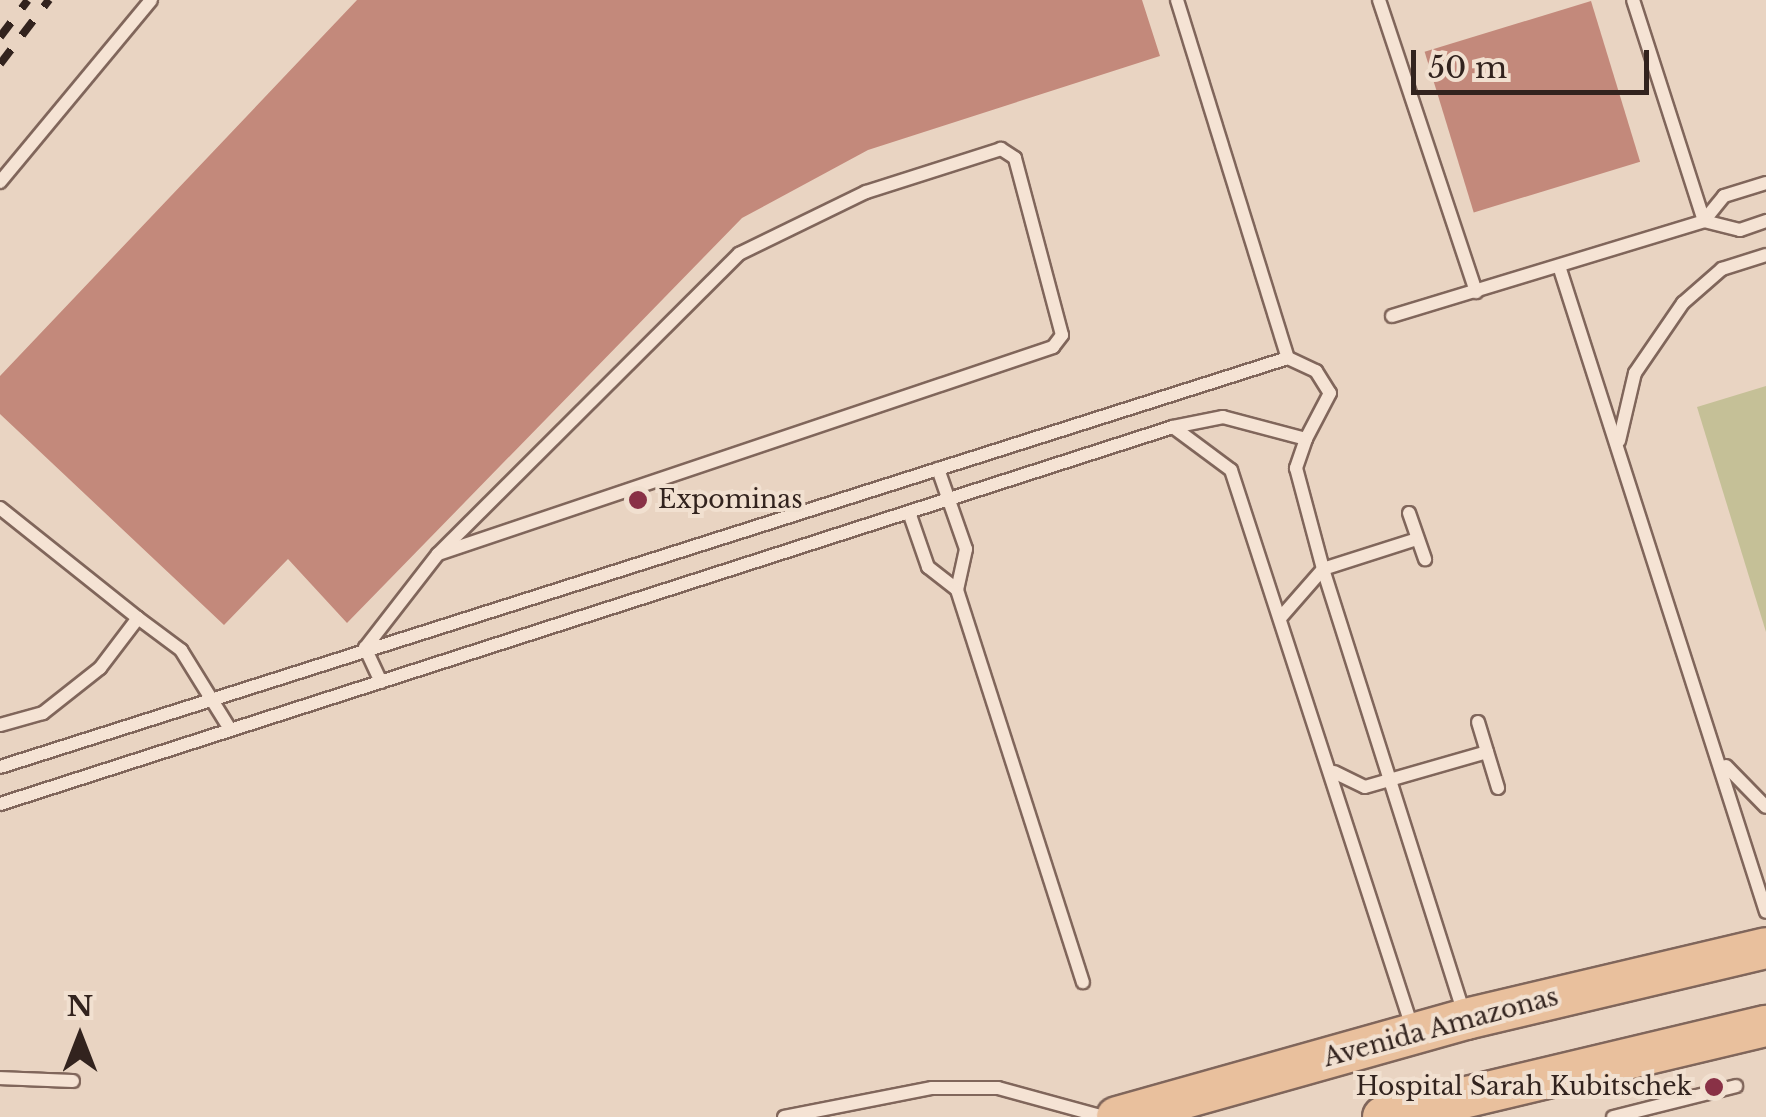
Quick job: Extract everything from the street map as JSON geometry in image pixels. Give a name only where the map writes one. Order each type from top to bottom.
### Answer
[{"type":"main road","name":"Avenida Amazonas","points":[[1117,1117],[1466,1019],[1766,948]]},
{"type":"main road","points":[[1383,1117],[1766,1026]]},
{"type":"lane","points":[[0,182],[151,0]]},
{"type":"lane","points":[[1177,0],[1288,358]]},
{"type":"lane","points":[[1380,0],[1476,292]]},
{"type":"lane","points":[[1633,0],[1704,221]]},
{"type":"lane","points":[[365,648],[438,554],[739,254],[866,192],[1001,149],[1015,158],[1062,335],[1053,347],[438,554]]},
{"type":"lane","points":[[1704,221],[1724,196],[1766,182]]},
{"type":"lane","points":[[1392,316],[1704,221],[1740,230],[1766,221]]},
{"type":"lane","points":[[1618,443],[1635,373],[1682,303],[1722,269],[1766,255]]},
{"type":"lane","points":[[1560,266],[1721,760],[1766,912]]},
{"type":"lane","points":[[0,766],[1288,358],[1316,371],[1330,393],[1296,468],[1389,782],[1466,1019]]},
{"type":"lane","points":[[0,804],[230,728],[912,518],[1173,427],[1222,418],[1306,439]]},
{"type":"lane","points":[[1173,427],[1232,470],[1334,772],[1414,1034]]},
{"type":"lane","points":[[938,469],[966,548],[957,590],[1083,982]]},
{"type":"lane","points":[[0,508],[181,650],[230,728]]},
{"type":"lane","points":[[1409,514],[1424,558]]},
{"type":"lane","points":[[912,518],[928,567],[957,590]]},
{"type":"lane","points":[[1281,617],[1323,568],[1416,539]]},
{"type":"lane","points":[[0,725],[43,713],[100,668],[138,618]]},
{"type":"lane","points":[[365,648],[380,682]]},
{"type":"lane","points":[[1478,722],[1498,788]]},
{"type":"lane","points":[[1334,772],[1365,787],[1486,752]]},
{"type":"lane","points":[[1721,760],[1766,806]]},
{"type":"lane","points":[[0,1078],[74,1080]]},
{"type":"lane","points":[[1613,1117],[1736,1086]]},
{"type":"lane","points":[[784,1117],[932,1088],[998,1088],[1104,1117]]},
{"type":"shaded area","points":[[1766,386],[1766,632],[1697,407]]},
{"type":"building","points":[[357,0],[1142,0],[1160,56],[868,150],[742,218],[347,623],[288,559],[224,625],[0,414],[0,376]]},
{"type":"building","points":[[1591,1],[1640,162],[1474,213],[1425,52]]},
{"type":"railway","points":[[0,37],[28,0]]},
{"type":"railway","points":[[0,64],[49,0]]},
{"type":"place","name":"Expominas","points":[[638,500]]},
{"type":"place","name":"Hospital Sarah Kubitschek","points":[[1714,1087]]}]
